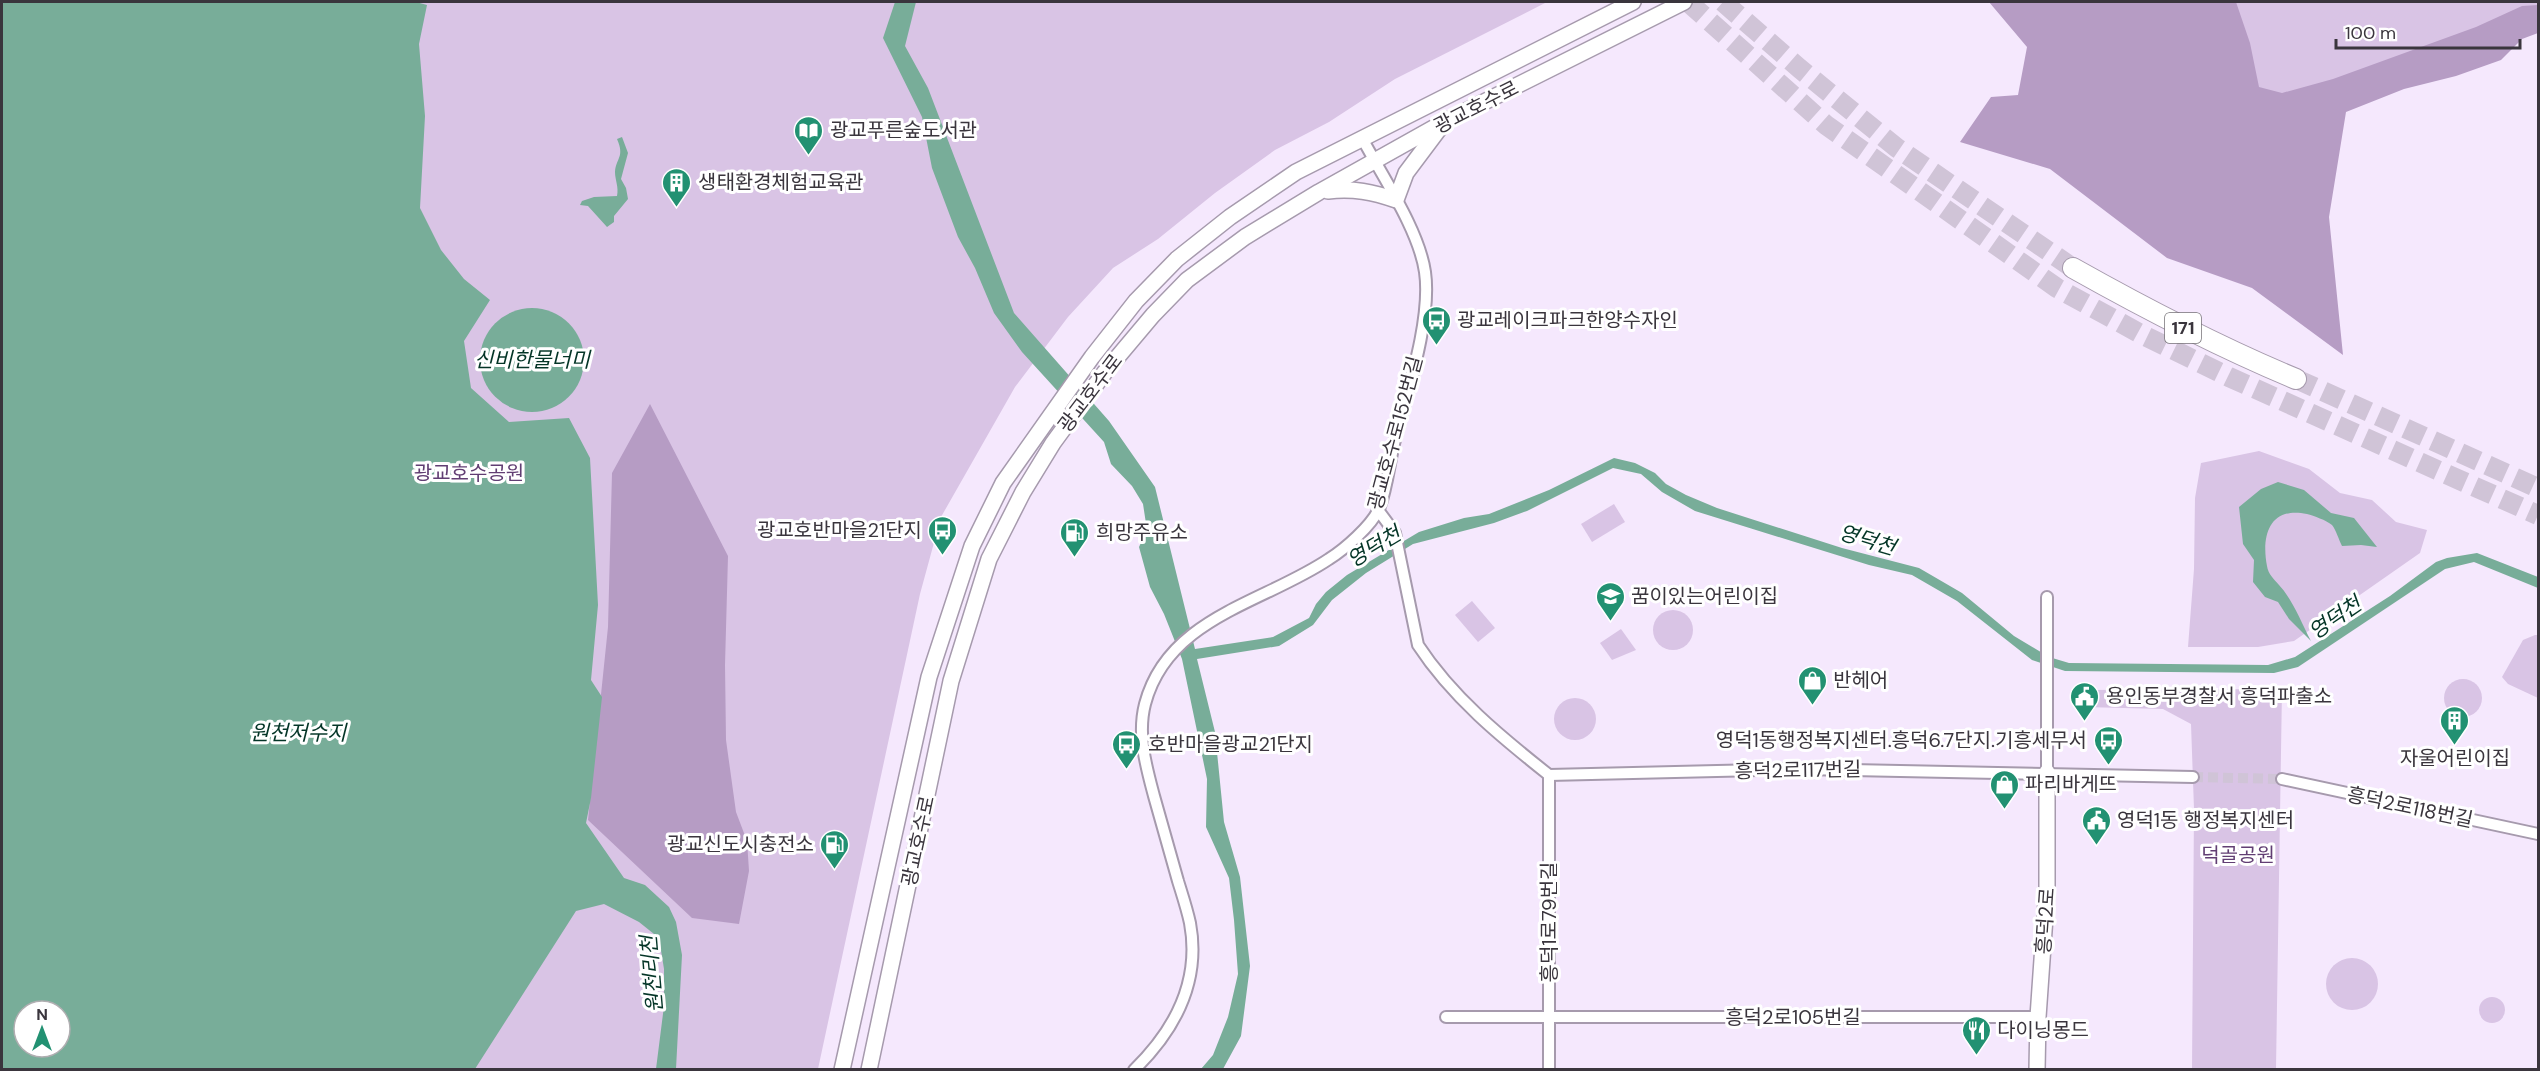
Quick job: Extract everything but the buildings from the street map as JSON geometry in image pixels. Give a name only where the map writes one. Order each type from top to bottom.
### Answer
[{"type":"highway","name":"171","points":[[2073,268],[2151,312],[2235,354],[2296,379]]},
{"type":"main road","name":"광교호수로","points":[[842,1070],[929,677],[972,546],[1003,483],[1092,357],[1136,301],[1177,259],[1230,217],[1296,172],[1633,2]]},
{"type":"main road","name":"광교호수로","points":[[869,1070],[951,681],[989,559],[1023,492],[1053,443],[1105,372],[1153,315],[1187,280],[1245,237],[1319,192],[1444,122],[1684,2]]},
{"type":"main road","points":[[1319,192],[1346,189],[1374,192],[1396,200],[1406,173],[1444,122]]},
{"type":"main road","name":"흥덕2로","points":[[2037,1070],[2038,1017],[2047,888],[2047,772]]},
{"type":"street","name":"광교호수로152번길","points":[[1134,1070],[1153,1051],[1179,1013],[1188,988],[1193,963],[1190,923],[1147,770],[1141,736],[1145,704],[1152,685],[1170,654],[1193,633],[1221,615],[1329,560],[1353,541],[1378,510],[1422,329],[1427,292],[1421,251],[1362,138]]},
{"type":"street","points":[[1378,510],[1395,533],[1418,645],[1428,660],[1496,733],[1549,775]]},
{"type":"street","points":[[2047,597],[2047,772],[2193,777]]},
{"type":"street","name":"흥덕2로117번길","points":[[1549,775],[1803,769],[2047,772]]},
{"type":"street","name":"흥덕1로79번길","points":[[1549,775],[1549,1070]]},
{"type":"street","name":"흥덕2로118번길","points":[[2282,779],[2538,834]]},
{"type":"street","name":"흥덕2로105번길","points":[[1446,1017],[2038,1017]]},
{"type":"green space","name":"광교호수공원","points":[[2,2],[1547,2],[1395,79],[1329,122],[1275,150],[1215,193],[1158,239],[1113,268],[1068,317],[1015,387],[941,517],[920,594],[818,1069],[2,1070]]},
{"type":"green space","points":[[2193,2],[2538,2],[2538,29],[2241,135]]},
{"type":"green space","points":[[2259,451],[2309,469],[2340,493],[2372,500],[2396,522],[2427,530],[2420,553],[2294,641],[2258,647],[2188,647],[2194,569],[2195,498],[2201,463]]},
{"type":"green space","points":[[1614,504],[1625,522],[1592,542],[1581,524]]},
{"type":"green space","points":[[1472,601],[1495,628],[1478,642],[1455,615]]},
{"type":"green space","points":[[1673,610],[1687,616],[1693,630],[1687,644],[1673,650],[1659,644],[1653,630],[1659,616]]},
{"type":"green space","points":[[1621,629],[1636,650],[1612,660],[1600,643]]},
{"type":"green space","points":[[2538,635],[2538,698],[2508,684],[2502,677],[2523,640]]},
{"type":"green space","points":[[2463,679],[2476,685],[2482,698],[2476,711],[2463,717],[2450,711],[2444,698],[2450,685]]},
{"type":"green space","name":"덕골공원","points":[[2282,689],[2276,1069],[2192,1069],[2194,809],[2191,724],[2163,709],[2084,707],[2083,690]]},
{"type":"green space","points":[[1575,698],[1583,699],[1590,704],[1595,711],[1595,727],[1590,734],[1583,739],[1575,740],[1567,739],[1560,734],[1555,727],[1554,719],[1555,711],[1560,704],[1567,699]]},
{"type":"green space","points":[[2352,958],[2362,960],[2370,966],[2376,974],[2378,984],[2376,994],[2370,1002],[2362,1008],[2352,1010],[2342,1008],[2334,1002],[2328,994],[2326,984],[2328,974],[2334,966],[2342,960]]},
{"type":"green space","points":[[2492,997],[2501,1001],[2505,1010],[2501,1019],[2492,1023],[2483,1019],[2479,1010],[2483,1001]]},
{"type":"shaded area","points":[[1989,2],[2236,2],[2250,43],[2259,87],[2282,93],[2333,79],[2476,27],[2522,6],[2538,5],[2538,33],[2522,39],[2501,60],[2456,76],[2404,89],[2346,112],[2329,217],[2343,355],[2252,288],[2167,258],[2050,169],[1960,142],[1991,97],[2018,95],[2027,47]]},
{"type":"shaded area","points":[[650,404],[728,556],[725,665],[726,740],[736,812],[747,841],[749,871],[739,924],[692,918],[588,820],[608,627],[612,473]]},
{"type":"water","name":"원천저수지","points":[[2,2],[416,2],[427,5],[419,44],[425,116],[420,208],[441,250],[464,279],[490,300],[464,341],[471,388],[509,422],[569,418],[590,458],[598,605],[591,680],[602,697],[591,798],[586,823],[624,878],[645,885],[669,907],[676,922],[682,955],[676,1069],[656,1069],[664,1006],[664,969],[659,938],[639,922],[604,904],[576,911],[475,1069],[2,1069]]},
{"type":"water","points":[[895,2],[916,2],[905,46],[928,88],[1014,313],[1109,421],[1155,487],[1195,649],[1273,637],[1309,618],[1316,604],[1326,592],[1347,575],[1419,532],[1464,518],[1489,514],[1549,490],[1614,458],[1635,463],[1655,473],[1666,484],[1686,495],[1717,508],[1842,548],[1919,568],[1962,593],[2014,636],[2049,657],[2069,663],[2268,665],[2295,657],[2390,596],[2436,562],[2477,553],[2538,577],[2538,588],[2474,562],[2445,569],[2298,667],[2274,673],[2065,671],[2032,660],[1957,601],[1912,575],[1869,565],[1695,511],[1662,492],[1641,474],[1613,468],[1527,511],[1494,523],[1413,544],[1366,573],[1332,600],[1313,625],[1279,646],[1197,659],[1215,732],[1224,822],[1240,877],[1250,966],[1241,1036],[1223,1069],[1201,1069],[1213,1055],[1228,1017],[1238,974],[1234,920],[1229,878],[1206,827],[1207,779],[1182,659],[1164,614],[1150,587],[1139,547],[1147,530],[1143,504],[1132,486],[1111,464],[1104,442],[1022,352],[994,313],[975,268],[958,237],[932,168],[922,117],[883,38]]},
{"type":"water","points":[[622,137],[628,153],[621,179],[628,199],[614,216],[614,222],[607,227],[588,206],[580,205],[582,201],[594,197],[617,196],[615,172],[620,150],[617,139]]},
{"type":"water","name":"신비한물너미","points":[[532,308],[552,312],[569,323],[580,340],[584,360],[580,380],[569,397],[552,408],[532,412],[512,408],[495,397],[484,380],[480,360],[484,340],[495,323],[512,312]]},
{"type":"water","points":[[2278,482],[2304,490],[2331,513],[2354,518],[2377,547],[2342,546],[2332,525],[2307,514],[2284,514],[2271,525],[2267,534],[2265,555],[2268,569],[2288,597],[2311,641],[2289,619],[2278,602],[2265,597],[2253,582],[2254,560],[2243,544],[2239,507],[2261,489]]},
{"type":"tunnel","points":[[1688,2],[1826,125],[2057,288],[2139,333],[2229,377],[2538,515]]},
{"type":"tunnel","points":[[1723,2],[1897,148],[2073,268]]},
{"type":"tunnel","points":[[2296,379],[2538,488]]},
{"type":"tunnel","points":[[2193,777],[2282,779]]},
{"type":"place","name":"광교푸른숲도서관","points":[[809,156]]},
{"type":"place","name":"생태환경체험교육관","points":[[677,208]]},
{"type":"place","name":"광교레이크파크한양수자인","points":[[1436,346]]},
{"type":"place","name":"광교호반마을21단지","points":[[943,556]]},
{"type":"place","name":"희망주유소","points":[[1075,558]]},
{"type":"place","name":"꿈이있는어린이집","points":[[1610,622]]},
{"type":"place","name":"반헤어","points":[[1812,706]]},
{"type":"place","name":"용인동부경찰서 흥덕파출소","points":[[2085,722]]},
{"type":"place","name":"자울어린이집","points":[[2455,746]]},
{"type":"place","name":"영덕1동행정복지센터.흥덕6.7단지.기흥세무서","points":[[2108,766]]},
{"type":"place","name":"호반마을광교21단지","points":[[1127,770]]},
{"type":"place","name":"파리바게뜨","points":[[2004,810]]},
{"type":"place","name":"영덕1동 행정복지센터","points":[[2096,846]]},
{"type":"place","name":"광교신도시충전소","points":[[835,870]]},
{"type":"place","name":"다이닝몽드","points":[[1976,1056]]},
{"type":"water label","name":"영덕천","points":[[1867,540]]},
{"type":"water label","name":"영덕천","points":[[1374,547]]},
{"type":"water label","name":"영덕천","points":[[2335,618]]},
{"type":"water label","name":"원천리천","points":[[652,974]]}]
